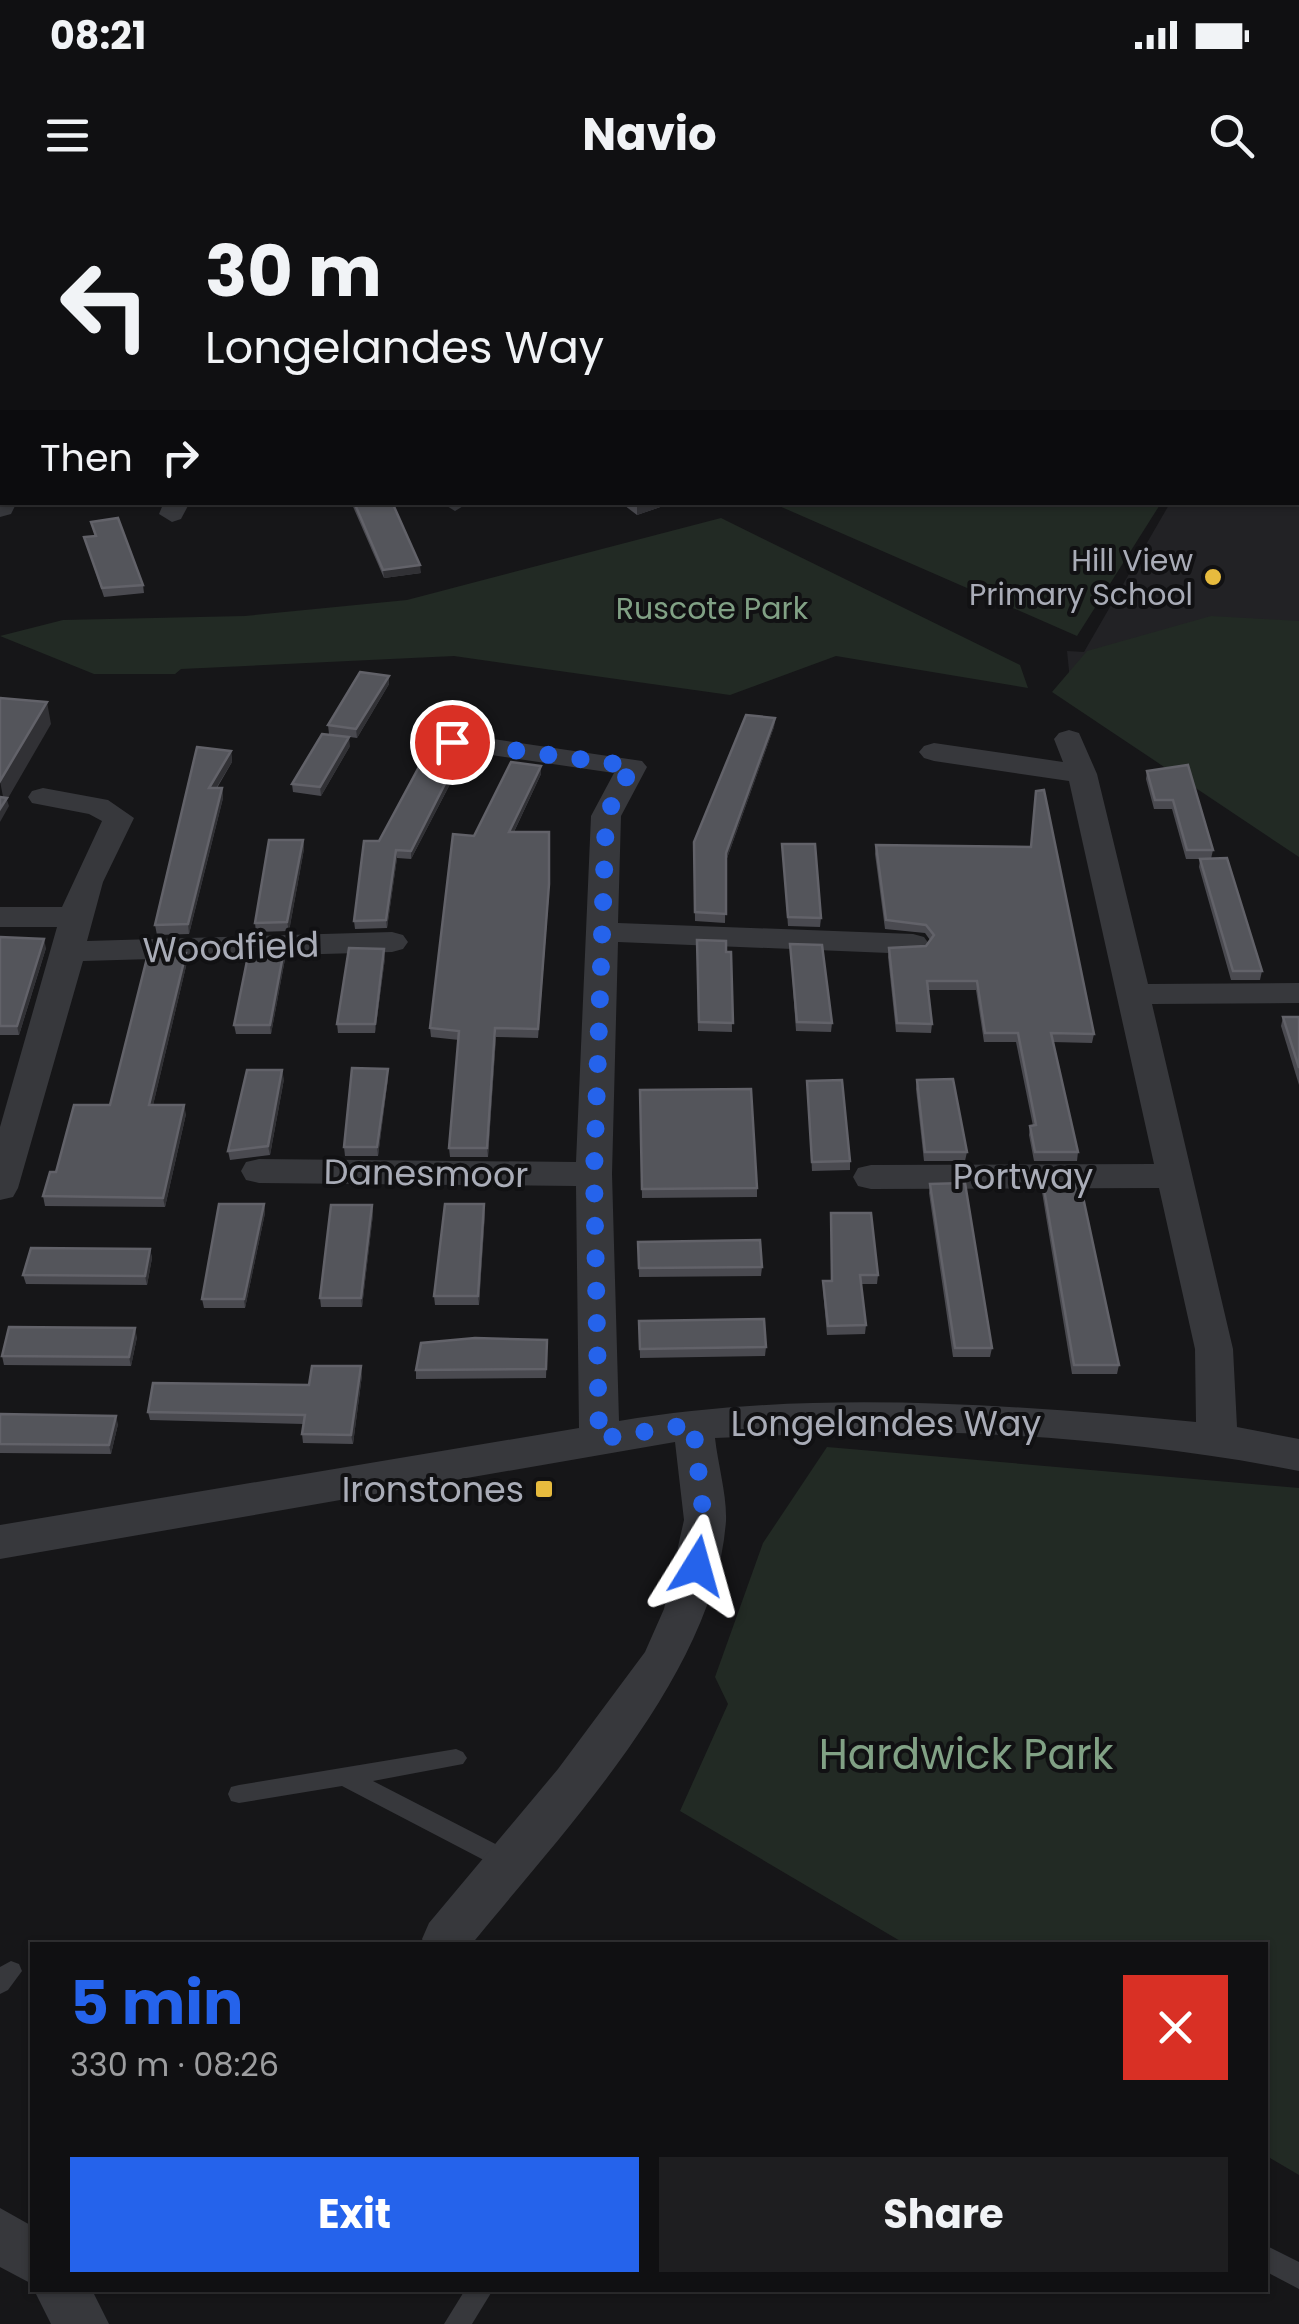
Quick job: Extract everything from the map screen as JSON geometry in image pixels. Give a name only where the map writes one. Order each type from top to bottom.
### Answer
[{"type":"street","points":[[1068,739],[1082,774],[1214,1349],[1217,1440]]},
{"type":"street","points":[[452,742],[632,766],[606,816],[594,1174],[599,1439]]},
{"type":"street","points":[[934,752],[1082,774]]},
{"type":"street","points":[[0,1188],[15,1086],[69,952],[73,917],[99,852],[119,818],[97,806],[42,797]]},
{"type":"street","points":[[0,917],[73,917]]},
{"type":"street","points":[[604,932],[913,944]]},
{"type":"street","name":"Woodfield","points":[[69,952],[392,942]]},
{"type":"street","points":[[1134,994],[1299,993]]},
{"type":"street","name":"Danesmoor","points":[[259,1171],[594,1174]]},
{"type":"street","name":"Portway","points":[[871,1177],[1175,1176]]},
{"type":"street","name":"Longelandes Way","points":[[0,1542],[693,1424],[911,1418],[1047,1422],[1217,1440],[1299,1454]]},
{"type":"street","points":[[445,1942],[574,1783],[662,1663],[686,1609],[704,1520],[693,1424]]},
{"type":"street","points":[[0,2234],[30,2256]]},
{"type":"street","points":[[62,2292],[82,2324]]},
{"type":"lane","points":[[240,1794],[456,1758]]},
{"type":"lane","points":[[345,1777],[509,1862]]},
{"type":"lane","points":[[1268,2259],[1299,2276]]},
{"type":"lane","points":[[457,2324],[478,2294]]},
{"type":"shaded area","name":"Hill View Primary School","points":[[1169,505],[1299,505],[1299,840],[1070,680],[1067,651],[1084,652]]},
{"type":"green space","points":[[777,505],[1160,505],[1077,636]]},
{"type":"green space","name":"Ruscote Park","points":[[721,518],[1020,665],[1028,688],[836,656],[730,695],[454,656],[181,669],[175,674],[94,674],[0,636],[63,620],[245,616],[407,600]]},
{"type":"green space","points":[[1211,616],[1299,621],[1299,857],[1052,692],[1087,651]]},
{"type":"green space","name":"Hardwick Park","points":[[827,1447],[1299,1488],[1299,2175],[1268,2157],[1268,1942],[902,1942],[680,1811],[728,1704],[715,1677],[763,1543]]},
{"type":"building","points":[[355,505],[393,505],[420,565],[383,570]]},
{"type":"building","points":[[118,518],[143,585],[102,588],[84,537],[96,536],[91,522]]},
{"type":"building","points":[[360,672],[389,676],[356,729],[328,725]]},
{"type":"building","points":[[0,698],[47,702],[0,781]]},
{"type":"building","points":[[746,715],[775,718],[726,853],[726,914],[695,912],[694,842]]},
{"type":"building","points":[[322,734],[349,737],[320,787],[292,784]]},
{"type":"building","points":[[197,747],[231,751],[209,788],[222,788],[188,924],[155,925]]},
{"type":"building","points":[[427,752],[459,756],[411,851],[396,850],[386,920],[354,921],[364,841],[379,841]]},
{"type":"building","points":[[511,762],[541,766],[509,832],[549,832],[538,1029],[495,1028],[487,1148],[449,1148],[459,1031],[430,1028],[453,834],[474,836]]},
{"type":"building","points":[[1188,765],[1213,850],[1187,850],[1173,800],[1155,800],[1147,771]]},
{"type":"building","points":[[1044,790],[1094,1034],[1051,1033],[1078,1152],[1035,1152],[1030,1126],[1036,1125],[1018,1033],[985,1033],[977,981],[927,981],[932,1024],[897,1023],[889,948],[926,946],[934,935],[926,925],[886,920],[876,845],[1031,847],[1036,791]]},
{"type":"building","points":[[269,840],[303,840],[287,922],[255,923]]},
{"type":"building","points":[[782,844],[815,844],[821,918],[788,917]]},
{"type":"building","points":[[1227,858],[1262,971],[1233,971],[1200,859]]},
{"type":"building","points":[[0,937],[44,939],[17,1026],[0,1026]]},
{"type":"building","points":[[697,940],[726,941],[726,952],[731,952],[733,1023],[699,1022]]},
{"type":"building","points":[[790,944],[822,945],[832,1023],[797,1022]]},
{"type":"building","points":[[349,948],[384,949],[375,1024],[337,1024]]},
{"type":"building","points":[[284,950],[270,1025],[234,1025],[249,951]]},
{"type":"building","points":[[186,953],[149,1105],[184,1105],[163,1198],[43,1196],[50,1172],[56,1172],[74,1105],[110,1105],[148,954]]},
{"type":"building","points":[[1283,1017],[1299,1017],[1299,1068]]},
{"type":"building","points":[[352,1068],[388,1069],[377,1147],[344,1147]]},
{"type":"building","points":[[247,1070],[282,1070],[268,1146],[228,1151]]},
{"type":"building","points":[[953,1079],[967,1152],[925,1152],[917,1080]]},
{"type":"building","points":[[842,1080],[850,1161],[812,1162],[807,1081]]},
{"type":"building","points":[[751,1089],[757,1188],[642,1189],[640,1090]]},
{"type":"building","points":[[965,1183],[992,1348],[955,1348],[930,1184]]},
{"type":"building","points":[[1043,1183],[1080,1183],[1119,1365],[1074,1365]]},
{"type":"building","points":[[219,1204],[264,1204],[244,1299],[202,1299]]},
{"type":"building","points":[[445,1204],[484,1204],[478,1296],[434,1296]]},
{"type":"building","points":[[331,1205],[372,1205],[361,1298],[320,1298]]},
{"type":"building","points":[[831,1213],[871,1213],[878,1275],[860,1275],[866,1325],[828,1326],[823,1281],[832,1281]]},
{"type":"building","points":[[760,1240],[762,1267],[639,1268],[638,1242]]},
{"type":"building","points":[[31,1248],[150,1249],[145,1276],[23,1275]]},
{"type":"building","points":[[764,1319],[766,1347],[640,1349],[639,1321]]},
{"type":"building","points":[[9,1327],[135,1328],[129,1357],[2,1356]]},
{"type":"building","points":[[475,1338],[547,1340],[546,1369],[416,1370],[421,1343]]},
{"type":"building","points":[[312,1366],[361,1366],[351,1435],[302,1434],[305,1415],[148,1412],[153,1383],[309,1385]]},
{"type":"building","points":[[0,1414],[116,1416],[109,1445],[0,1444]]},
{"type":"place","name":"Hill View Primary School","points":[[1213,577]]},
{"type":"place","name":"Ironstones","points":[[544,1489]]},
{"type":"route","points":[[452,742],[632,766],[606,816],[594,1174],[599,1439],[693,1424],[704,1520],[697,1566]]}]
